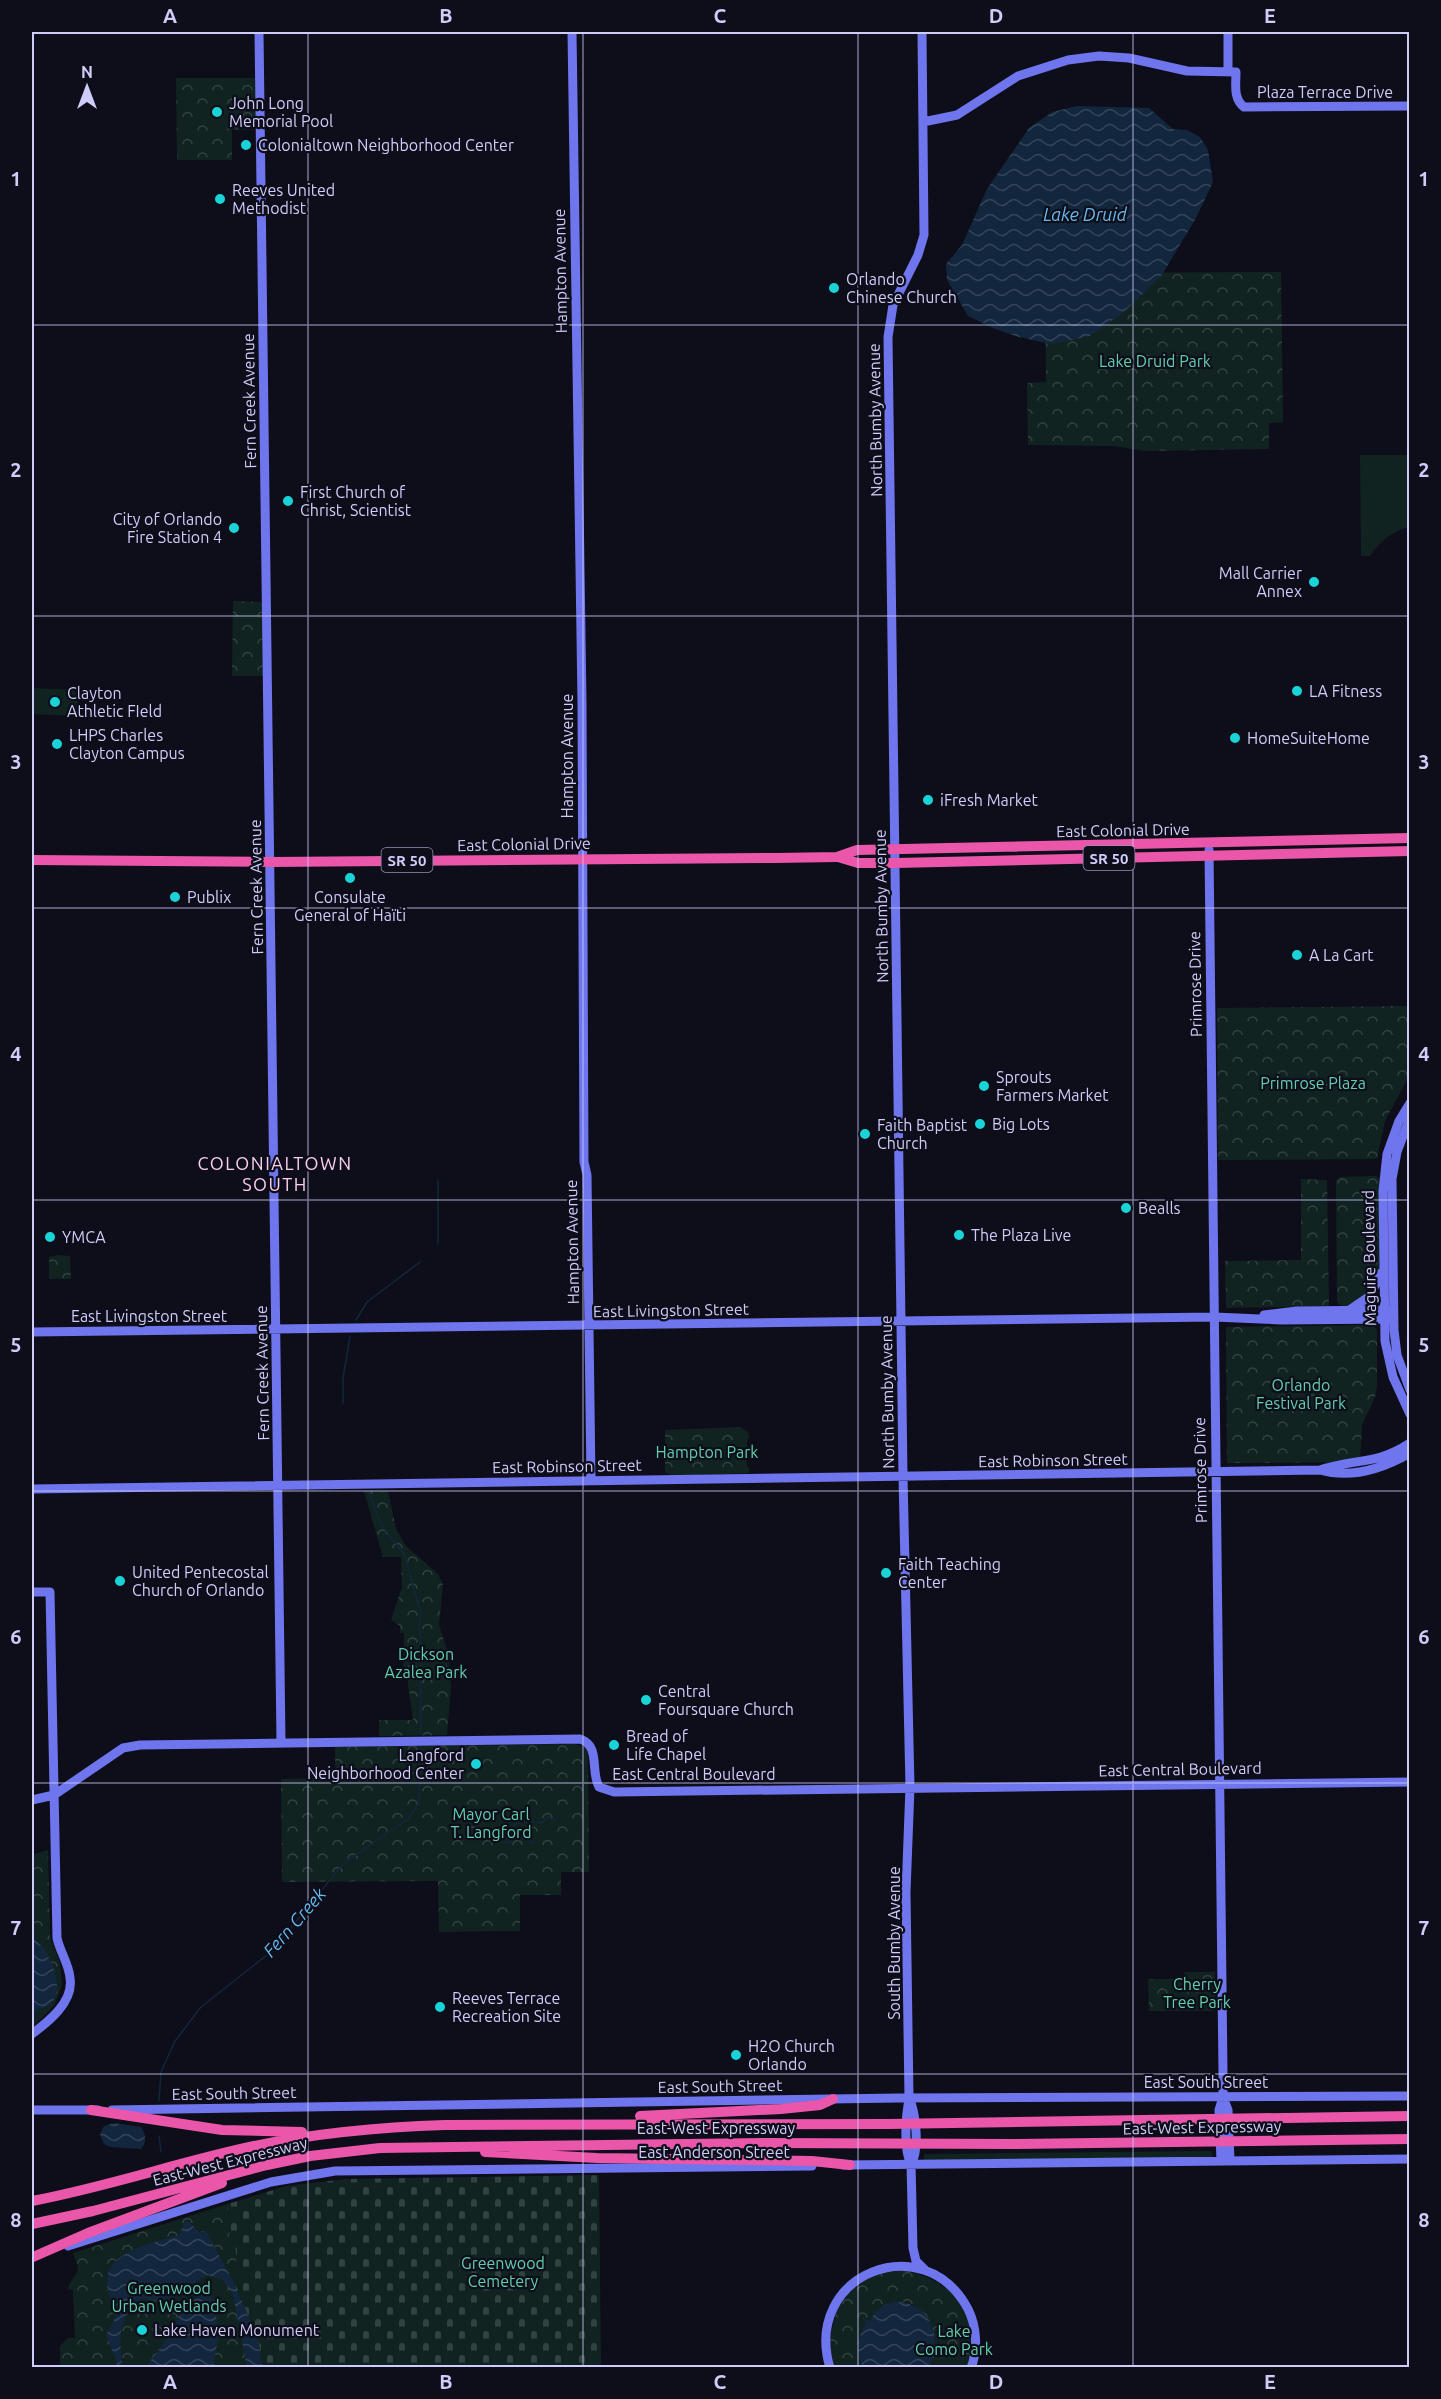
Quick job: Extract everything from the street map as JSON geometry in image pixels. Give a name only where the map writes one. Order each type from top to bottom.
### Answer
[{"type":"highway","name":"East Colonial Drive","points":[[837,857],[858,850],[1410,838]]},
{"type":"highway","name":"East Colonial Drive","points":[[32,860],[271,862],[837,857],[858,863],[896,863],[1410,851]]},
{"type":"highway","points":[[586,2123],[610,2118],[782,2109],[820,2105],[833,2099]]},
{"type":"highway","points":[[91,2110],[222,2130],[332,2133]]},
{"type":"highway","name":"East-West Expressway","points":[[32,2201],[98,2187],[253,2146],[332,2133],[408,2126],[586,2123],[888,2124],[1410,2116]]},
{"type":"highway","name":"East-West Expressway","points":[[32,2224],[93,2211],[267,2165],[380,2148],[674,2143],[934,2144],[1410,2139]]},
{"type":"highway","points":[[380,2148],[597,2157],[802,2160],[850,2165]]},
{"type":"highway","points":[[32,2257],[88,2233],[267,2165]]},
{"type":"street","name":"Fern Creek Avenue","points":[[259,32],[281,1742]]},
{"type":"street","name":"Hampton Avenue","points":[[572,32],[583,859],[584,1162],[587,1175],[591,1481]]},
{"type":"street","name":"North Bumby Avenue","points":[[910,1787],[903,1476],[888,337],[893,305],[918,255],[924,235],[922,32]]},
{"type":"street","points":[[923,122],[957,115],[1018,76],[1068,60],[1099,56],[1129,58],[1187,71],[1232,72],[1228,32]]},
{"type":"street","name":"Plaza Terrace Drive","points":[[1232,72],[1237,102],[1244,107],[1410,106]]},
{"type":"street","name":"Primrose Drive","points":[[1209,843],[1223,2097],[1228,2110],[1225,2161]]},
{"type":"street","name":"Maguire Boulevard","points":[[1410,1102],[1399,1121],[1386,1154],[1383,1191],[1383,1268],[1389,1315],[1397,1355],[1410,1390]]},
{"type":"street","name":"Maguire Boulevard","points":[[1410,1118],[1402,1136],[1393,1172],[1388,1359],[1401,1397],[1410,1414]]},
{"type":"street","points":[[1348,1311],[1370,1296],[1379,1282],[1383,1268]]},
{"type":"street","name":"East Livingston Street","points":[[1238,1317],[1297,1311],[1348,1311]]},
{"type":"street","points":[[1348,1311],[1389,1315]]},
{"type":"street","name":"East Livingston Street","points":[[32,1332],[1214,1317],[1281,1320],[1389,1315]]},
{"type":"street","name":"East Robinson Street","points":[[1320,1470],[1335,1465],[1382,1458],[1410,1443]]},
{"type":"street","name":"East Robinson Street","points":[[32,1489],[1320,1470],[1335,1474],[1363,1472],[1392,1463],[1410,1453]]},
{"type":"street","points":[[32,1592],[50,1592],[57,1938],[71,1987],[62,2007],[32,2034]]},
{"type":"street","name":"East Central Boulevard","points":[[32,1800],[54,1795],[123,1748],[140,1744],[281,1742],[580,1739],[593,1750],[596,1782],[599,1787],[614,1792],[1410,1782]]},
{"type":"street","name":"South Bumby Avenue","points":[[910,1787],[906,1892],[909,2098],[915,2111],[916,2157],[911,2164],[913,2248],[915,2261],[925,2270]]},
{"type":"street","name":"East South Street","points":[[32,2110],[909,2098],[1410,2096]]},
{"type":"street","name":"East Anderson Street","points":[[32,2257],[271,2182],[335,2171],[1410,2159]]},
{"type":"street","points":[[901,2266],[910,2260],[913,2248]]},
{"type":"street","points":[[830,2367],[825,2335],[836,2301],[847,2288],[865,2276],[886,2268],[901,2266],[925,2270],[940,2277],[963,2299],[970,2313],[975,2333],[972,2367]]},
{"type":"green space","points":[[176,78],[260,78],[260,129],[232,130],[232,160],[177,160]]},
{"type":"green space","name":"Lake Druid Park","points":[[1281,272],[1283,422],[1269,423],[1269,449],[1146,451],[1113,446],[1028,445],[1027,383],[1046,382],[1045,273]]},
{"type":"green space","points":[[1360,455],[1409,455],[1409,527],[1387,538],[1370,556],[1361,556]]},
{"type":"green space","points":[[233,601],[263,602],[263,676],[232,676]]},
{"type":"green space","name":"Clayton Athletic FIeld","points":[[32,688],[78,690],[77,716],[32,714]]},
{"type":"green space","name":"Primrose Plaza","points":[[1409,1006],[1409,1076],[1385,1121],[1377,1159],[1218,1160],[1217,1008]]},
{"type":"green space","points":[[1376,1176],[1380,1180],[1380,1268],[1363,1300],[1345,1307],[1337,1301],[1336,1180],[1340,1177]]},
{"type":"green space","points":[[1301,1179],[1327,1180],[1329,1306],[1226,1308],[1225,1261],[1301,1260]]},
{"type":"green space","points":[[70,1256],[71,1279],[49,1279],[49,1257]]},
{"type":"green space","name":"Orlando Festival Park","points":[[1372,1325],[1377,1330],[1377,1387],[1375,1397],[1362,1425],[1360,1462],[1227,1463],[1226,1327]]},
{"type":"green space","name":"Hampton Park","points":[[740,1427],[748,1432],[750,1438],[747,1439],[747,1466],[750,1469],[748,1473],[673,1476],[665,1472],[665,1430]]},
{"type":"green space","name":"Dickson Azalea Park","points":[[364,1491],[388,1491],[396,1529],[406,1546],[438,1574],[443,1585],[439,1625],[449,1656],[451,1686],[447,1735],[379,1736],[379,1720],[413,1720],[407,1677],[403,1677],[404,1633],[400,1633],[400,1626],[391,1620],[402,1587],[401,1557],[383,1557]]},
{"type":"green space","name":"Mayor Carl T. Langford","points":[[574,1744],[585,1747],[588,1752],[589,1872],[561,1872],[561,1895],[520,1895],[520,1931],[439,1932],[438,1881],[282,1882],[281,1779],[335,1778],[335,1747]]},
{"type":"green space","points":[[48,1850],[50,1937],[60,1963],[62,1985],[54,2006],[32,2028],[32,2012],[45,2007],[36,1941],[32,1938],[34,1870],[32,1855]]},
{"type":"green space","name":"Cherry Tree Park","points":[[1184,1972],[1215,1972],[1215,2011],[1149,2011],[1148,1979],[1184,1979]]},
{"type":"green space","points":[[1211,2151],[1213,2158],[924,2161],[924,2154]]},
{"type":"green space","name":"Greenwood Cemetery","points":[[599,2175],[601,2367],[262,2367],[258,2338],[239,2295],[235,2246],[230,2238],[228,2204],[286,2186],[346,2179]]},
{"type":"green space","name":"Greenwood Urban Wetlands","points":[[228,2204],[230,2238],[235,2246],[239,2295],[258,2338],[262,2367],[60,2368],[60,2346],[68,2338],[75,2338],[73,2290],[68,2289],[78,2270],[73,2253]]},
{"type":"green space","name":"Lake Como Park","points":[[899,2270],[918,2274],[934,2281],[959,2301],[971,2330],[968,2367],[929,2367],[935,2348],[933,2329],[923,2313],[906,2302],[873,2314],[870,2321],[866,2322],[860,2344],[863,2367],[834,2368],[829,2341],[837,2310],[849,2292],[871,2276]]},
{"type":"water","name":"Lake Druid","points":[[1077,106],[1149,108],[1173,129],[1187,130],[1200,137],[1208,150],[1213,182],[1196,218],[1162,275],[1124,312],[1090,336],[1051,344],[995,329],[968,316],[947,280],[946,264],[962,245],[987,189],[1029,128],[1052,112]]},
{"type":"water","points":[[32,1938],[38,1942],[49,1957],[57,1985],[53,2001],[46,2007],[32,2012]]},
{"type":"water","points":[[114,2123],[141,2127],[145,2138],[141,2149],[110,2147],[104,2144],[100,2134],[104,2126]]},
{"type":"water","points":[[188,2221],[199,2232],[206,2232],[232,2279],[258,2338],[262,2367],[247,2367],[233,2295],[223,2280],[208,2275],[166,2300],[142,2299],[134,2306],[124,2321],[121,2338],[122,2367],[117,2367],[106,2335],[115,2314],[107,2279],[111,2268],[118,2259],[129,2252],[179,2235],[185,2222]]},
{"type":"water","points":[[206,2294],[213,2298],[219,2333],[213,2367],[146,2367],[166,2340],[186,2306]]},
{"type":"water","points":[[898,2302],[919,2309],[931,2325],[935,2346],[929,2367],[863,2367],[858,2350],[859,2339],[866,2322],[863,2318],[870,2321],[881,2307]]},
{"type":"waterway","name":"Fern Creek","points":[[438,1180],[438,1244]]},
{"type":"waterway","name":"Fern Creek","points":[[356,1320],[367,1302],[420,1262]]},
{"type":"waterway","name":"Fern Creek","points":[[343,1403],[343,1378],[350,1337]]},
{"type":"waterway","name":"Fern Creek","points":[[370,1493],[380,1523],[404,1554],[420,1610],[421,1734]]},
{"type":"waterway","name":"Fern Creek","points":[[159,2101],[161,2072],[175,2041],[201,2007],[272,1951],[343,1864],[408,1819],[419,1803],[421,1746]]},
{"type":"waterway","points":[[504,1842],[510,1843],[515,1823],[521,1820],[541,1823],[550,1816]]},
{"type":"waterway","points":[[550,1819],[556,1820]]},
{"type":"waterway","points":[[515,1834],[533,1843]]},
{"type":"waterway","name":"Fern Creek","points":[[159,2136],[161,2152]]},
{"type":"place","name":"John Long Memorial Pool","points":[[217,112]]},
{"type":"place","name":"Colonialtown Neighborhood Center","points":[[246,145]]},
{"type":"place","name":"Reeves United Methodist","points":[[220,199]]},
{"type":"place","name":"Orlando Chinese Church","points":[[834,288]]},
{"type":"place","name":"First Church of Christ, Scientist","points":[[288,501]]},
{"type":"place","name":"City of Orlando Fire Station 4","points":[[234,528]]},
{"type":"place","name":"Mall Carrier Annex","points":[[1314,582]]},
{"type":"place","name":"LA Fitness","points":[[1297,691]]},
{"type":"place","name":"Clayton Athletic FIeld","points":[[55,702]]},
{"type":"place","name":"HomeSuiteHome","points":[[1235,738]]},
{"type":"place","name":"LHPS Charles Clayton Campus","points":[[57,744]]},
{"type":"place","name":"iFresh Market","points":[[928,800]]},
{"type":"place","name":"Consulate General of Haïti","points":[[350,878]]},
{"type":"place","name":"Publix","points":[[175,897]]},
{"type":"place","name":"A La Cart","points":[[1297,955]]},
{"type":"place","name":"Sprouts Farmers Market","points":[[984,1086]]},
{"type":"place","name":"Big Lots","points":[[980,1124]]},
{"type":"place","name":"Faith Baptist Church","points":[[865,1134]]},
{"type":"place","name":"Bealls","points":[[1126,1208]]},
{"type":"place","name":"The Plaza Live","points":[[959,1235]]},
{"type":"place","name":"YMCA","points":[[50,1237]]},
{"type":"place","name":"Faith Teaching Center","points":[[886,1573]]},
{"type":"place","name":"United Pentecostal Church of Orlando","points":[[120,1581]]},
{"type":"place","name":"Central Foursquare Church","points":[[646,1700]]},
{"type":"place","name":"Bread of Life Chapel","points":[[614,1745]]},
{"type":"place","name":"Langford Neighborhood Center","points":[[476,1764]]},
{"type":"place","name":"Reeves Terrace Recreation Site","points":[[440,2007]]},
{"type":"place","name":"H2O Church Orlando","points":[[736,2055]]},
{"type":"place","name":"Lake Haven Monument","points":[[142,2330]]},
{"type":"district","name":"COLONIALTOWN SOUTH","points":[[275,1173]]}]
